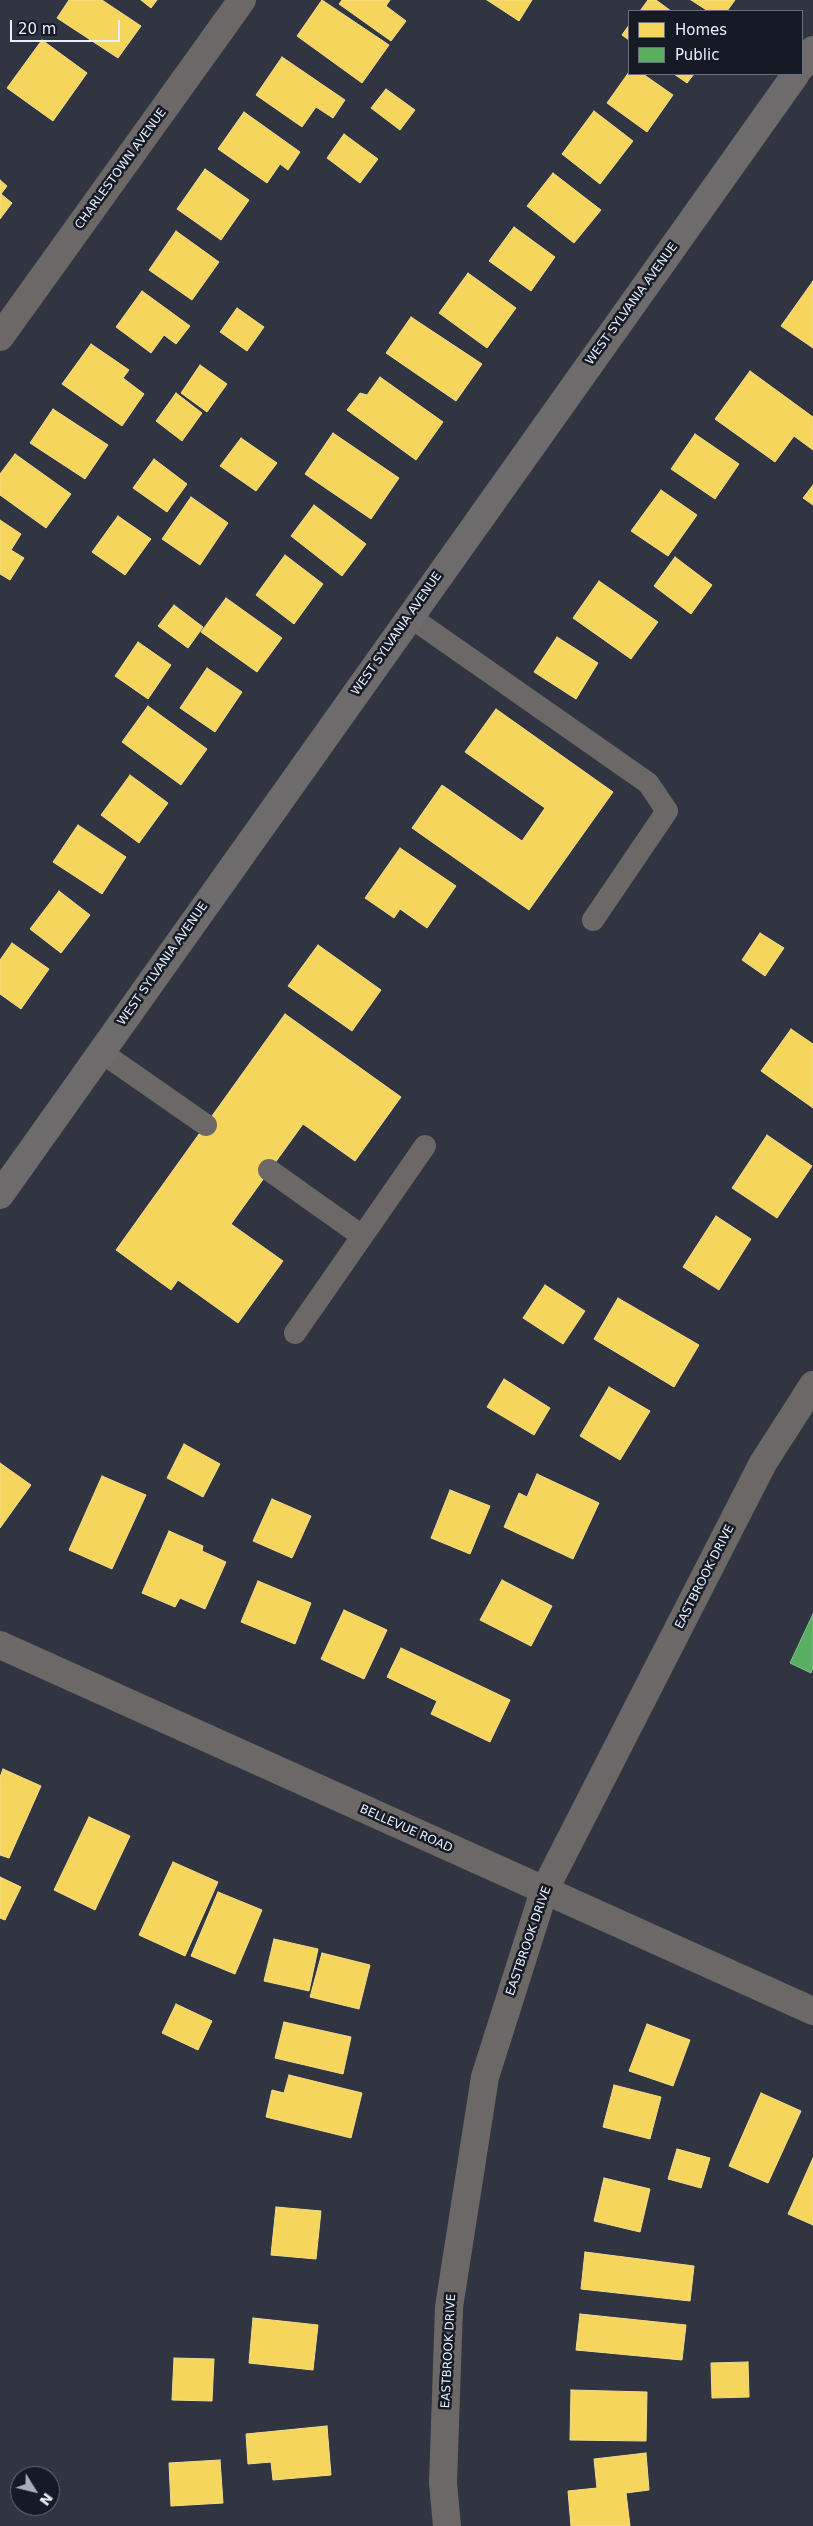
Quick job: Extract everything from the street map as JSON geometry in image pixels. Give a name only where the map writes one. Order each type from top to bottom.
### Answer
[{"type":"main road","points":[[803,65],[813,50]]},
{"type":"main road","name":"WEST SYLVANIA AVENUE","points":[[0,1195],[409,616],[795,75]]},
{"type":"street","name":"CHARLESTOWN AVENUE","points":[[0,337],[242,0]]},
{"type":"street","name":"EASTBROOK DRIVE","points":[[447,2526],[443,2483],[449,2308],[484,2077],[544,1891],[763,1463],[813,1385]]},
{"type":"street","name":"BELLEVUE ROAD","points":[[0,1645],[813,2011]]},
{"type":"lane","points":[[409,616],[648,783],[667,811],[593,920]]},
{"type":"lane","points":[[101,1052],[206,1125]]},
{"type":"lane","points":[[296,1333],[425,1146]]},
{"type":"lane","points":[[269,1170],[362,1236]]},
{"type":"building: Homes","points":[[69,0],[102,0],[141,26],[118,58],[57,18]]},
{"type":"building: Homes","points":[[141,0],[157,0],[151,8]]},
{"type":"building: Homes","points":[[322,0],[389,45],[362,83],[297,36]]},
{"type":"building: Homes","points":[[342,0],[390,0],[386,6],[406,21],[391,41],[339,4]]},
{"type":"building: Homes","points":[[487,0],[532,0],[519,21]]},
{"type":"building: Homes","points":[[648,0],[656,0],[670,10],[641,10]]},
{"type":"building: Homes","points":[[691,0],[735,0],[728,10],[706,10]]},
{"type":"building: Homes","points":[[628,26],[628,39],[622,35]]},
{"type":"building: Homes","points":[[42,40],[87,73],[53,121],[7,88]]},
{"type":"building: Homes","points":[[282,57],[345,100],[333,118],[316,107],[302,127],[256,95]]},
{"type":"building: Homes","points":[[628,73],[628,75],[644,75],[673,95],[647,132],[607,103]]},
{"type":"building: Homes","points":[[675,75],[693,75],[687,83]]},
{"type":"building: Homes","points":[[386,89],[415,110],[400,130],[371,108]]},
{"type":"building: Homes","points":[[594,111],[633,141],[600,184],[562,154]]},
{"type":"building: Homes","points":[[244,112],[300,152],[288,170],[280,164],[267,183],[218,149]]},
{"type":"building: Homes","points":[[344,134],[378,159],[360,183],[327,158]]},
{"type":"building: Homes","points":[[205,169],[249,200],[221,240],[177,209]]},
{"type":"building: Homes","points":[[553,173],[601,210],[574,243],[527,206]]},
{"type":"building: Homes","points":[[0,180],[7,186],[1,194],[12,203],[0,219]]},
{"type":"building: Homes","points":[[514,227],[555,257],[531,291],[489,261]]},
{"type":"building: Homes","points":[[176,231],[219,262],[192,300],[149,270]]},
{"type":"building: Homes","points":[[468,273],[516,308],[487,348],[439,313]]},
{"type":"building: Homes","points":[[813,281],[813,348],[781,326]]},
{"type":"building: Homes","points":[[142,291],[190,326],[176,344],[164,335],[151,353],[116,327]]},
{"type":"building: Homes","points":[[237,308],[264,327],[247,351],[220,332]]},
{"type":"building: Homes","points":[[411,317],[482,364],[456,401],[386,353]]},
{"type":"building: Homes","points":[[91,344],[129,370],[123,378],[144,394],[122,426],[62,384]]},
{"type":"building: Homes","points":[[200,365],[227,384],[207,412],[181,393]]},
{"type":"building: Homes","points":[[750,371],[813,417],[813,450],[794,436],[775,462],[715,419]]},
{"type":"building: Homes","points":[[380,377],[443,422],[416,460],[347,410],[360,393],[367,395]]},
{"type":"building: Homes","points":[[176,393],[202,413],[182,441],[156,421]]},
{"type":"building: Homes","points":[[53,409],[108,445],[85,479],[30,443]]},
{"type":"building: Homes","points":[[333,433],[399,478],[371,519],[305,474]]},
{"type":"building: Homes","points":[[695,434],[739,464],[715,499],[671,469]]},
{"type":"building: Homes","points":[[241,438],[277,463],[256,491],[220,466]]},
{"type":"building: Homes","points":[[15,454],[71,494],[46,528],[0,495],[0,474]]},
{"type":"building: Homes","points":[[154,459],[187,484],[167,512],[133,488]]},
{"type":"building: Homes","points":[[813,485],[813,505],[803,498]]},
{"type":"building: Homes","points":[[661,490],[697,515],[668,556],[631,531]]},
{"type":"building: Homes","points":[[191,497],[228,523],[200,565],[162,539]]},
{"type":"building: Homes","points":[[314,505],[366,544],[342,576],[291,536]]},
{"type":"building: Homes","points":[[118,516],[151,539],[125,575],[92,552]]},
{"type":"building: Homes","points":[[0,520],[21,534],[11,550],[24,558],[10,580],[0,574]]},
{"type":"building: Homes","points":[[285,555],[323,584],[294,624],[256,595]]},
{"type":"building: Homes","points":[[675,557],[712,585],[691,614],[654,586]]},
{"type":"building: Homes","points":[[599,581],[658,622],[631,659],[573,618]]},
{"type":"building: Homes","points":[[226,598],[282,638],[257,672],[201,632]]},
{"type":"building: Homes","points":[[174,605],[203,627],[188,648],[158,626]]},
{"type":"building: Homes","points":[[557,637],[598,663],[576,699],[534,672]]},
{"type":"building: Homes","points":[[138,642],[171,665],[148,699],[115,676]]},
{"type":"building: Homes","points":[[207,668],[242,692],[215,732],[180,708]]},
{"type":"building: Homes","points":[[148,706],[207,749],[181,785],[122,742]]},
{"type":"building: Homes","points":[[496,709],[613,792],[529,910],[412,828],[442,785],[522,841],[545,808],[465,752]]},
{"type":"building: Homes","points":[[130,775],[168,803],[139,843],[101,815]]},
{"type":"building: Homes","points":[[78,825],[126,857],[102,894],[53,862]]},
{"type":"building: Homes","points":[[400,848],[456,886],[427,928],[400,909],[394,918],[365,898]]},
{"type":"building: Homes","points":[[59,891],[90,915],[61,953],[30,929]]},
{"type":"building: Homes","points":[[760,933],[784,948],[765,976],[742,960]]},
{"type":"building: Homes","points":[[12,943],[49,969],[21,1009],[0,994],[0,960]]},
{"type":"building: Homes","points":[[318,945],[381,990],[352,1031],[288,986]]},
{"type":"building: Homes","points":[[285,1014],[401,1097],[355,1161],[303,1124],[231,1224],[283,1261],[238,1323],[178,1280],[171,1290],[116,1250]]},
{"type":"building: Homes","points":[[791,1029],[813,1044],[813,1108],[761,1071]]},
{"type":"building: Homes","points":[[767,1135],[812,1166],[777,1218],[732,1188]]},
{"type":"building: Homes","points":[[716,1216],[751,1239],[719,1290],[683,1267]]},
{"type":"building: Homes","points":[[545,1285],[585,1311],[563,1344],[523,1318]]},
{"type":"building: Homes","points":[[618,1298],[699,1345],[674,1387],[594,1339]]},
{"type":"building: Homes","points":[[504,1379],[550,1408],[534,1435],[487,1407]]},
{"type":"building: Homes","points":[[609,1387],[650,1411],[620,1460],[580,1436]]},
{"type":"building: Homes","points":[[184,1444],[220,1464],[203,1497],[167,1478]]},
{"type":"building: Homes","points":[[0,1463],[31,1485],[0,1528]]},
{"type":"building: Homes","points":[[537,1474],[599,1503],[573,1559],[504,1527],[519,1493],[527,1497]]},
{"type":"building: Homes","points":[[102,1476],[146,1495],[112,1569],[69,1550]]},
{"type":"building: Homes","points":[[450,1490],[490,1506],[470,1554],[431,1538]]},
{"type":"building: Homes","points":[[272,1499],[311,1516],[292,1558],[253,1541]]},
{"type":"building: Homes","points":[[169,1531],[203,1546],[202,1551],[226,1562],[205,1609],[180,1598],[175,1607],[142,1593]]},
{"type":"building: Homes","points":[[502,1580],[552,1606],[531,1646],[480,1620]]},
{"type":"building: Homes","points":[[258,1581],[311,1603],[295,1644],[241,1622]]},
{"type":"building: Homes","points":[[344,1610],[387,1630],[364,1679],[321,1659]]},
{"type":"building: Homes","points":[[401,1648],[510,1700],[490,1742],[431,1714],[437,1701],[387,1677]]},
{"type":"building: Homes","points":[[3,1769],[41,1786],[9,1858],[0,1855],[0,1777]]},
{"type":"building: Homes","points":[[89,1817],[130,1836],[95,1910],[54,1890]]},
{"type":"building: Homes","points":[[173,1862],[218,1882],[185,1956],[139,1935]]},
{"type":"building: Homes","points":[[0,1877],[21,1887],[5,1920],[0,1918]]},
{"type":"building: Homes","points":[[218,1892],[262,1910],[235,1974],[191,1956]]},
{"type":"building: Homes","points":[[274,1939],[318,1949],[309,1991],[264,1981]]},
{"type":"building: Homes","points":[[322,1953],[370,1965],[359,2009],[310,1997]]},
{"type":"building: Homes","points":[[176,2004],[212,2021],[198,2050],[162,2033]]},
{"type":"building: Homes","points":[[284,2022],[351,2037],[343,2074],[275,2058]]},
{"type":"building: Homes","points":[[647,2024],[690,2040],[673,2086],[629,2071]]},
{"type":"building: Homes","points":[[289,2075],[362,2093],[351,2138],[266,2117],[272,2090],[284,2093]]},
{"type":"building: Homes","points":[[614,2085],[661,2097],[650,2139],[603,2127]]},
{"type":"building: Homes","points":[[761,2093],[801,2111],[768,2183],[729,2166]]},
{"type":"building: Homes","points":[[677,2149],[710,2158],[701,2188],[668,2179]]},
{"type":"building: Homes","points":[[813,2158],[813,2225],[788,2214]]},
{"type":"building: Homes","points":[[604,2178],[650,2189],[640,2232],[594,2221]]},
{"type":"building: Homes","points":[[276,2207],[321,2211],[316,2259],[271,2255]]},
{"type":"building: Homes","points":[[585,2252],[694,2266],[690,2301],[581,2289]]},
{"type":"building: Homes","points":[[580,2314],[686,2325],[682,2360],[576,2350]]},
{"type":"building: Homes","points":[[253,2318],[318,2325],[313,2370],[249,2363]]},
{"type":"building: Homes","points":[[174,2358],[214,2359],[212,2401],[172,2400]]},
{"type":"building: Homes","points":[[748,2362],[749,2397],[712,2398],[711,2363]]},
{"type":"building: Homes","points":[[571,2390],[647,2392],[646,2441],[570,2440]]},
{"type":"building: Homes","points":[[327,2426],[331,2475],[273,2480],[271,2462],[248,2464],[246,2434]]},
{"type":"building: Homes","points":[[646,2453],[649,2490],[626,2493],[630,2526],[571,2526],[568,2491],[597,2488],[594,2459]]},
{"type":"building: Homes","points":[[220,2460],[223,2503],[171,2506],[169,2463]]},
{"type":"building: Public","points":[[813,1614],[813,1668],[811,1673],[790,1663]]}]
